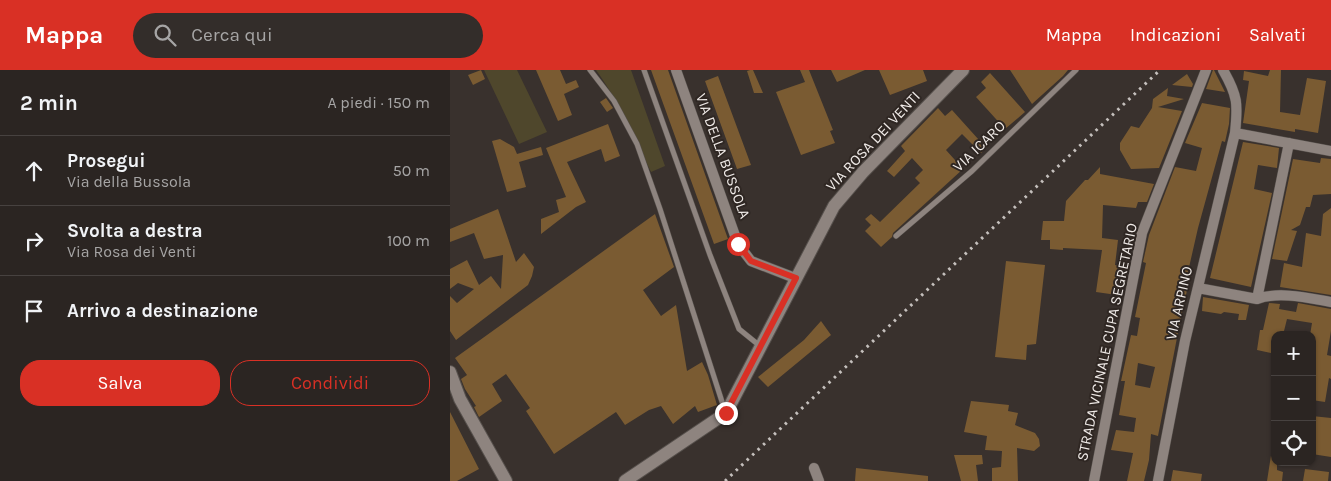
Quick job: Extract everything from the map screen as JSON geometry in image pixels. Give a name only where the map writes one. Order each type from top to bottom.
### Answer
[{"type":"street","name":"VIA DELLA BUSSOLA","points":[[676,70],[738,244],[751,261],[796,278]]},
{"type":"street","name":"VIA ROSA DEI VENTI","points":[[625,481],[726,413],[834,206],[863,172],[963,70]]},
{"type":"street","name":"STRADA VICINALE CUPA SEGRETARIO","points":[[1094,481],[1142,233],[1206,70]]},
{"type":"street","name":"VIA ARPINO","points":[[1158,481],[1185,341],[1235,133],[1238,106],[1234,88],[1223,70]]},
{"type":"street","points":[[1235,133],[1331,151]]},
{"type":"street","points":[[1257,299],[1289,143]]},
{"type":"street","points":[[1198,288],[1257,299],[1266,296],[1304,298],[1331,302]]},
{"type":"street","points":[[450,372],[460,399],[506,481]]},
{"type":"street","points":[[814,468],[820,481]]},
{"type":"lane","points":[[590,70],[614,100],[636,144],[660,209],[726,413]]},
{"type":"lane","points":[[644,70],[710,255],[739,329],[760,346]]},
{"type":"lane","name":"VIA ICARO","points":[[896,236],[972,171],[1076,70]]},
{"type":"shaded area","points":[[484,70],[517,70],[547,132],[519,144]]},
{"type":"shaded area","points":[[596,70],[631,70],[665,166],[651,172],[626,120]]},
{"type":"building","points":[[481,70],[485,79],[473,85],[468,75]]},
{"type":"building","points":[[536,70],[560,70],[566,84],[576,80],[579,87],[564,94],[572,115],[558,121]]},
{"type":"building","points":[[651,70],[668,70],[728,239],[714,244]]},
{"type":"building","points":[[753,70],[763,93],[754,93],[747,71]]},
{"type":"building","points":[[800,70],[809,70],[833,130],[830,131],[835,143],[801,155],[776,92],[805,82]]},
{"type":"building","points":[[831,70],[865,70],[837,82]]},
{"type":"building","points":[[879,70],[923,70],[927,81],[890,95]]},
{"type":"building","points":[[1010,70],[1068,70],[1032,104]]},
{"type":"building","points":[[1214,70],[1225,92],[1206,89]]},
{"type":"building","points":[[1270,70],[1281,70],[1280,112],[1300,115],[1307,78],[1326,81],[1318,133],[1295,129],[1295,132],[1243,123],[1249,81],[1243,80],[1244,71],[1268,76]]},
{"type":"building","points":[[990,73],[1025,112],[1005,129],[976,97],[986,88],[981,82]]},
{"type":"building","points":[[1187,74],[1193,84],[1192,87],[1172,85]]},
{"type":"building","points":[[718,76],[751,165],[737,169],[705,81]]},
{"type":"building","points":[[1168,88],[1167,96],[1184,99],[1158,107],[1182,111],[1159,168],[1131,169],[1120,150],[1120,143],[1131,126],[1139,128],[1152,108],[1153,99]]},
{"type":"building","points":[[606,98],[613,108],[607,112],[600,102]]},
{"type":"building","points":[[1202,103],[1230,108],[1225,142],[1222,141],[1198,228],[1185,285],[1188,286],[1158,436],[1151,434],[1149,460],[1144,481],[1127,481],[1133,453],[1111,450],[1116,430],[1134,432],[1136,418],[1119,415],[1125,381],[1121,381],[1131,335],[1137,336],[1140,318],[1135,317],[1146,263],[1143,262],[1149,235],[1175,167],[1196,171],[1202,148],[1185,143]],"holes":[[[1138,363],[1155,367],[1150,388],[1135,385]]]},
{"type":"building","points":[[938,108],[945,116],[952,110],[979,140],[982,138],[989,145],[981,153],[962,134],[946,150],[963,169],[893,233],[892,237],[881,247],[865,231],[871,225],[865,219],[871,214],[880,222],[920,183],[915,178],[923,170],[912,158],[894,177],[887,171],[905,151],[901,146]]},
{"type":"building","points":[[608,124],[620,156],[605,162],[601,149],[567,162],[586,202],[576,207],[541,234],[541,219],[559,212],[556,200],[566,197],[546,148]]},
{"type":"building","points":[[500,139],[514,147],[517,154],[541,147],[543,155],[519,162],[526,187],[507,192],[492,141]]},
{"type":"building","points":[[1243,142],[1279,148],[1277,168],[1258,165],[1254,189],[1272,193],[1251,287],[1210,278]]},
{"type":"building","points":[[1321,158],[1331,159],[1331,194],[1313,195],[1310,207],[1306,207],[1300,225],[1291,230],[1297,231],[1287,261],[1272,259],[1293,159],[1320,163]]},
{"type":"building","points":[[1100,167],[1100,174],[1154,184],[1147,202],[1138,202],[1136,208],[1103,205],[1102,238],[1118,240],[1115,265],[1120,266],[1117,295],[1096,292],[1102,250],[1050,249],[1050,240],[1041,240],[1043,221],[1064,221],[1066,201]]},
{"type":"building","points":[[1331,208],[1331,295],[1280,287],[1284,263],[1302,267],[1306,233],[1321,236],[1323,214]]},
{"type":"building","points":[[498,209],[516,262],[524,253],[534,267],[532,276],[528,285],[456,340],[450,331],[450,296],[457,303],[474,289],[458,283],[450,289],[450,269],[467,260],[479,285],[491,276],[501,289],[503,255],[484,259],[474,233],[450,242],[450,229]]},
{"type":"building","points":[[655,214],[674,267],[643,290],[661,316],[676,305],[687,371],[702,362],[717,405],[698,412],[695,406],[673,424],[661,406],[649,410],[625,425],[616,412],[554,454],[526,411],[530,408],[506,374],[492,384],[502,401],[479,417],[474,407],[476,406],[461,379],[467,375],[455,358]]},
{"type":"building","points":[[1006,261],[1045,265],[1036,344],[1027,345],[1026,360],[995,357]]},
{"type":"building","points":[[1203,297],[1249,305],[1246,320],[1238,320],[1239,314],[1202,311]]},
{"type":"building","points":[[1269,303],[1280,304],[1279,309],[1296,312],[1298,303],[1331,309],[1331,331],[1327,355],[1331,356],[1331,379],[1329,378],[1325,402],[1316,401],[1316,331],[1311,331],[1312,323],[1287,319],[1284,331],[1271,331],[1271,353],[1257,350],[1260,330],[1263,330]]},
{"type":"building","points":[[821,321],[831,335],[768,387],[758,377],[804,340]]},
{"type":"building","points":[[971,401],[1009,405],[1008,411],[1018,413],[1015,425],[1035,433],[1039,439],[1040,446],[1034,451],[1017,448],[1018,481],[992,481],[992,468],[1001,467],[1002,451],[985,450],[987,436],[964,432]]},
{"type":"building","points":[[450,412],[479,469],[457,481],[450,481]]},
{"type":"building","points":[[1316,416],[1331,418],[1331,457],[1316,455]]},
{"type":"building","points":[[954,455],[982,455],[983,464],[976,465],[978,481],[961,481]]},
{"type":"building","points":[[1271,455],[1271,466],[1277,466],[1277,470],[1283,472],[1282,481],[1267,481]]},
{"type":"building","points":[[856,468],[928,476],[928,481],[855,481]]},
{"type":"building","points":[[1305,469],[1329,472],[1328,481],[1303,481]]},
{"type":"building","points":[[1173,470],[1202,474],[1201,481],[1171,481]]},
{"type":"railway","points":[[725,481],[1160,70]]},
{"type":"route","points":[[726,413],[796,278],[751,261],[738,244]]}]
